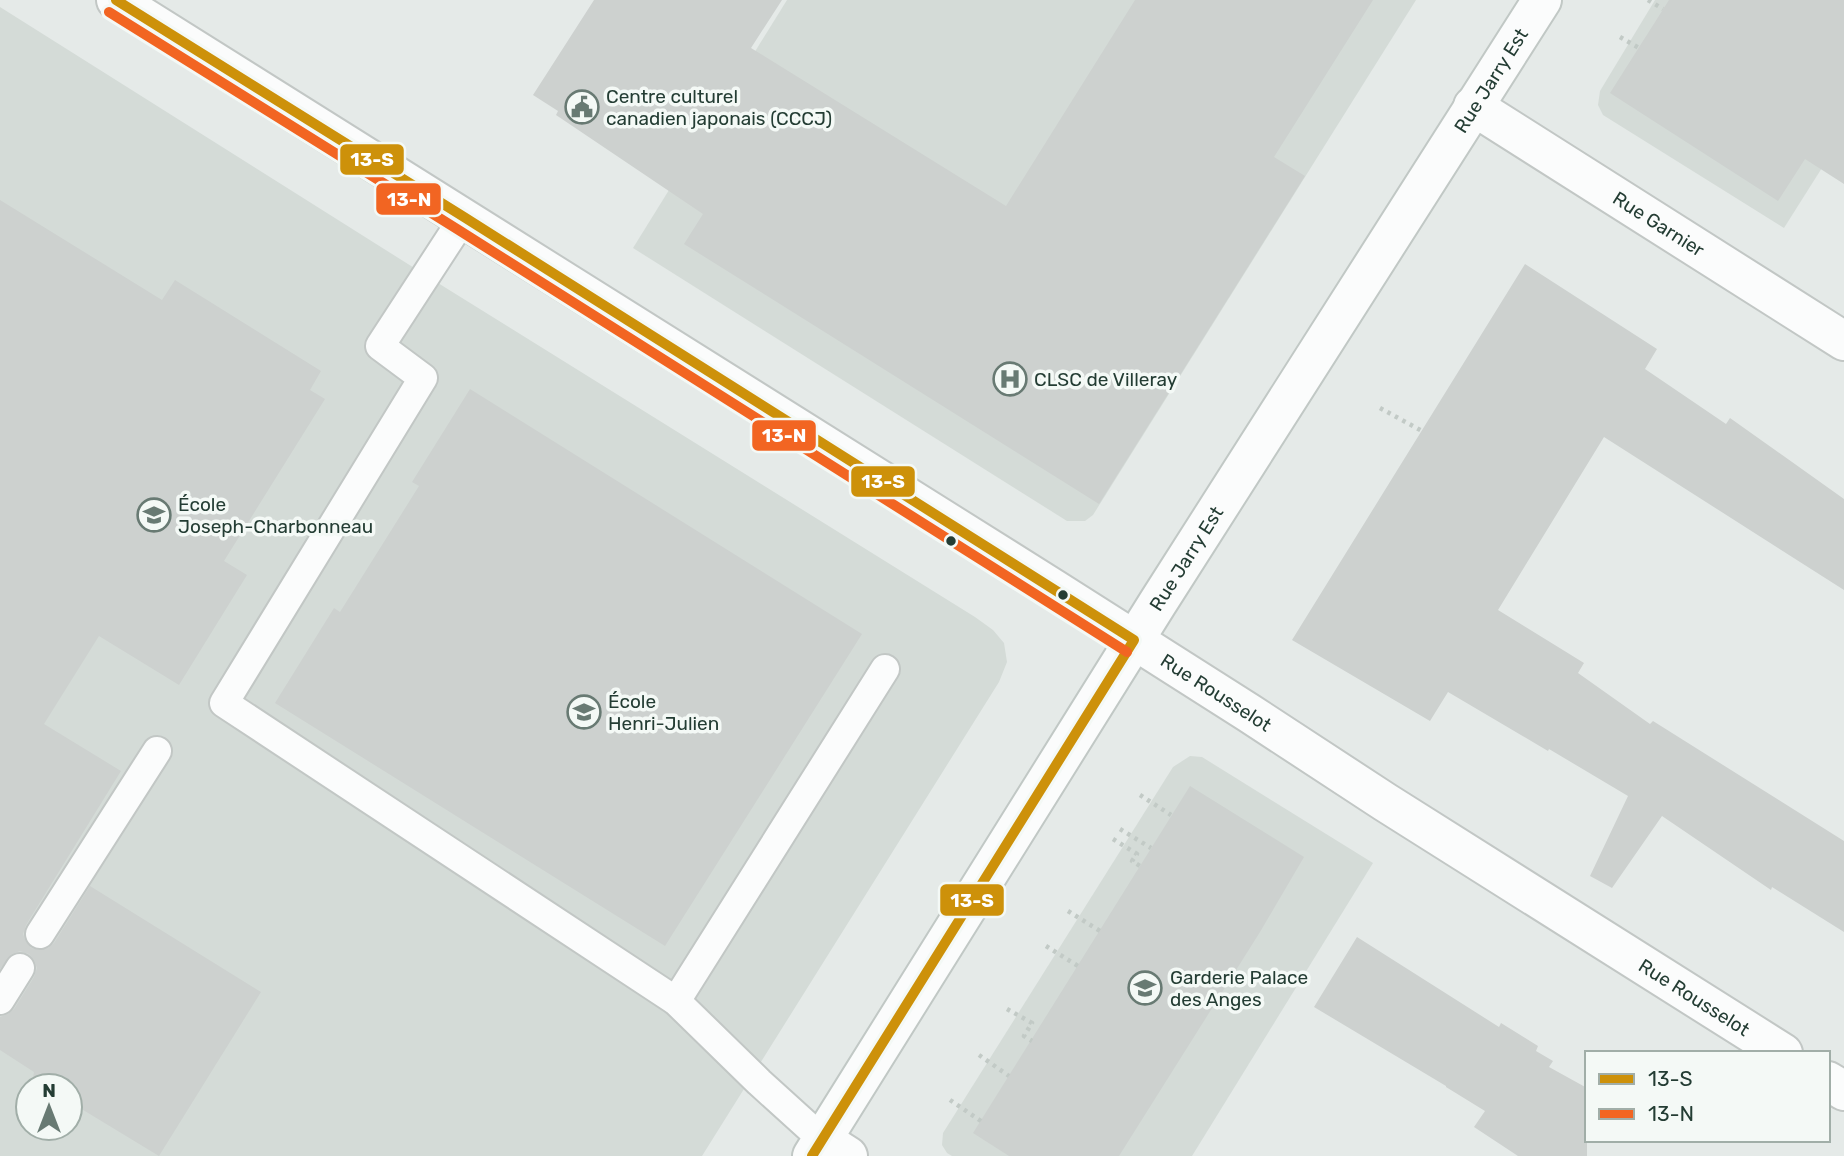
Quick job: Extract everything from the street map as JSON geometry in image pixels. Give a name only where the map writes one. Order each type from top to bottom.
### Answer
[{"type":"street","name":"Rue Rousselot","points":[[116,0],[1134,640],[1780,1051]]},
{"type":"street","name":"Rue Jarry Est","points":[[828,1151],[1134,640],[1542,0]]},
{"type":"street","name":"Rue Garnier","points":[[1473,107],[1844,341]]},
{"type":"lane","points":[[464,218],[380,346],[423,378],[224,704],[676,1001],[828,1151]]},
{"type":"lane","points":[[676,1001],[885,669]]},
{"type":"lane","points":[[40,934],[157,751]]},
{"type":"lane","points":[[0,1000],[20,968]]},
{"type":"path","points":[[1648,0],[1663,9]]},
{"type":"path","points":[[1620,37],[1639,48]]},
{"type":"path","points":[[1380,408],[1422,431]]},
{"type":"path","points":[[1140,795],[1171,815]]},
{"type":"path","points":[[1120,829],[1151,848]]},
{"type":"path","points":[[1113,839],[1137,854],[1132,861],[1140,866]]},
{"type":"path","points":[[1068,911],[1100,931]]},
{"type":"path","points":[[1046,946],[1078,966]]},
{"type":"path","points":[[1007,1009],[1032,1023],[1024,1036],[1032,1041]]},
{"type":"path","points":[[978,1055],[1009,1076]]},
{"type":"path","points":[[950,1100],[981,1121]]},
{"type":"shaded area","name":"CLSC de Villeray","points":[[787,0],[1416,0],[1093,515],[1085,521],[1067,521],[633,248]]},
{"type":"shaded area","points":[[1655,0],[1844,0],[1844,133],[1784,228],[1603,115],[1598,105],[1600,91]]},
{"type":"shaded area","name":"École Henri-Julien","points":[[0,7],[975,617],[993,630],[1004,643],[1007,662],[999,682],[702,1156],[0,1156]]},
{"type":"shaded area","points":[[1190,756],[1202,757],[1373,863],[1192,1156],[952,1156],[947,1153],[942,1145],[943,1133],[1173,767]]},
{"type":"building","name":"CLSC de Villeray","points":[[594,0],[782,0],[751,48],[1006,206],[1135,0],[1373,0],[1274,157],[1305,176],[1099,504],[684,244],[703,214],[556,115],[558,111],[533,95]]},
{"type":"building","points":[[1669,0],[1844,0],[1844,184],[1805,159],[1778,201],[1610,93]]},
{"type":"building","points":[[0,200],[162,300],[175,280],[321,371],[310,390],[325,399],[224,561],[247,575],[179,685],[99,636],[44,724],[121,771],[26,925],[23,934],[26,942],[31,948],[39,950],[54,943],[90,886],[261,992],[159,1156],[84,1110],[84,1072],[34,1072],[0,1050],[0,1017],[14,1009],[37,968],[29,954],[20,951],[12,954],[0,969]]},
{"type":"building","points":[[1525,264],[1657,349],[1645,369],[1726,424],[1730,418],[1844,499],[1844,590],[1604,437],[1498,610],[1584,663],[1578,673],[1650,724],[1653,721],[1844,841],[1844,932],[1772,887],[1771,890],[1662,816],[1612,888],[1590,876],[1628,796],[1448,692],[1430,721],[1292,640]]},
{"type":"building","points":[[470,389],[862,634],[665,946],[275,703],[334,608],[340,612],[419,486],[412,482]]},
{"type":"building","points":[[1190,786],[1304,857],[1119,1156],[1009,1156],[973,1133]]},
{"type":"building","points":[[1357,937],[1499,1027],[1501,1023],[1538,1046],[1536,1051],[1553,1061],[1549,1067],[1585,1087],[1587,1156],[1518,1156],[1474,1127],[1485,1111],[1314,1007]]},
{"type":"transit line","name":"13-S","points":[[116,0],[1134,640],[812,1156]]},
{"type":"transit line","name":"13-N","points":[[109,12],[1127,652]]},
{"type":"place","name":"Centre culturel canadien japonais (CCCJ)","points":[[582,107]]},
{"type":"place","name":"CLSC de Villeray","points":[[1010,379]]},
{"type":"place","name":"École Joseph-Charbonneau","points":[[154,515]]},
{"type":"place","name":"École Henri-Julien","points":[[584,712]]},
{"type":"place","name":"Garderie Palace des Anges","points":[[1145,988]]}]
